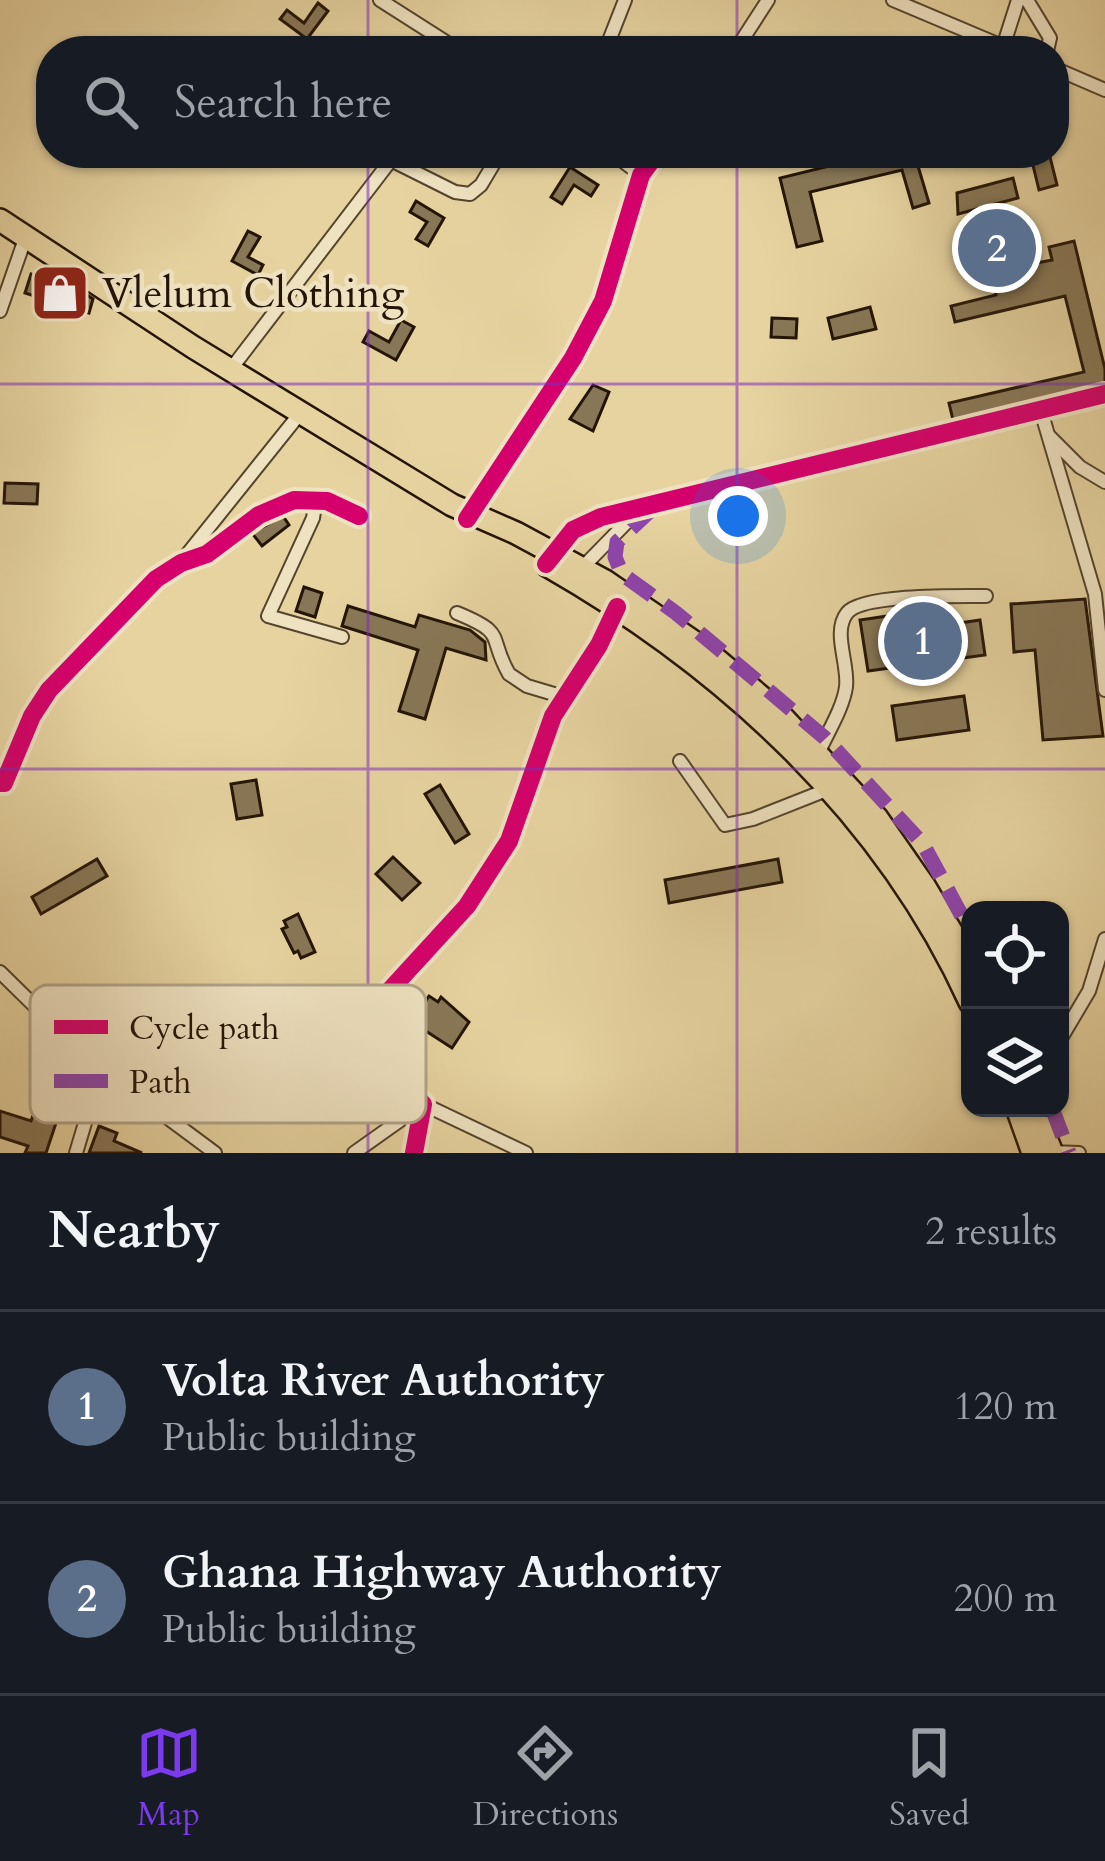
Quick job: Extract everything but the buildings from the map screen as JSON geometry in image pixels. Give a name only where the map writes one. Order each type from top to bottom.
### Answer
[{"type":"highway","points":[[0,220],[464,512],[704,649],[814,761],[829,789],[911,893],[961,985]]},
{"type":"highway","points":[[578,574],[724,686],[877,818],[961,947]]},
{"type":"highway","points":[[1019,1117],[1033,1153]]},
{"type":"highway","points":[[1038,1117],[1052,1152]]},
{"type":"street","points":[[380,0],[436,36]]},
{"type":"street","points":[[611,36],[625,0]]},
{"type":"street","points":[[745,36],[768,0]]},
{"type":"street","points":[[893,0],[977,36]]},
{"type":"street","points":[[1012,36],[1023,0]]},
{"type":"street","points":[[1023,0],[1049,36]]},
{"type":"street","points":[[1069,74],[1105,90]]},
{"type":"street","points":[[231,369],[382,168]]},
{"type":"street","points":[[410,168],[455,192],[470,194],[491,168]]},
{"type":"street","points":[[631,168],[641,176]]},
{"type":"street","points":[[464,512],[574,358],[604,302],[647,168]]},
{"type":"street","points":[[0,310],[26,236]]},
{"type":"street","points":[[549,558],[573,530],[662,501],[1105,394]]},
{"type":"street","points":[[181,563],[302,411]]},
{"type":"street","points":[[1041,411],[1095,594],[1105,690]]},
{"type":"street","points":[[1048,435],[1080,467],[1105,482]]},
{"type":"street","points":[[316,499],[313,518],[268,616],[342,637]]},
{"type":"street","points":[[1,787],[32,716],[49,690],[155,579],[207,554],[259,515],[294,500],[316,499],[359,516]]},
{"type":"street","points":[[578,574],[618,531],[662,501]]},
{"type":"street","points":[[1095,594],[1105,574]]},
{"type":"street","points":[[814,761],[845,692],[844,615],[855,606],[933,596],[986,596]]},
{"type":"street","points":[[395,985],[467,906],[509,842],[553,716],[617,607]]},
{"type":"street","points":[[457,613],[485,625],[500,643],[509,674],[526,686],[564,697]]},
{"type":"street","points":[[680,761],[725,825],[829,789]]},
{"type":"street","points":[[1069,1025],[1089,991],[1105,939]]},
{"type":"street","points":[[0,972],[30,1001]]},
{"type":"street","points":[[426,1106],[526,1153]]},
{"type":"street","points":[[76,1153],[85,1123]]},
{"type":"street","points":[[179,1123],[215,1153]]},
{"type":"street","points":[[354,1153],[397,1123]]},
{"type":"street","points":[[414,1153],[420,1123]]},
{"type":"street","points":[[1052,1152],[1079,1153]]},
{"type":"marked path","points":[[653,508],[617,542],[615,557],[622,574],[825,738],[923,844],[961,914]]},
{"type":"marked path","points":[[1055,1117],[1069,1153]]},
{"type":"cycle path","points":[[467,519],[573,358],[603,301],[646,168]]},
{"type":"cycle path","points":[[546,564],[573,530],[601,517],[1105,394]]},
{"type":"cycle path","points":[[0,783],[49,690],[156,579],[207,554],[259,515],[294,500],[327,501],[359,516]]},
{"type":"cycle path","points":[[395,985],[467,906],[509,841],[553,716],[599,645],[617,607]]},
{"type":"cycle path","points":[[414,1153],[420,1123]]},
{"type":"place","name":"Ghana Highway Authority","points":[[997,248]]},
{"type":"place","name":"Vlelum Clothing","points":[[60,293]]},
{"type":"place","name":"Volta River Authority","points":[[923,641]]}]
